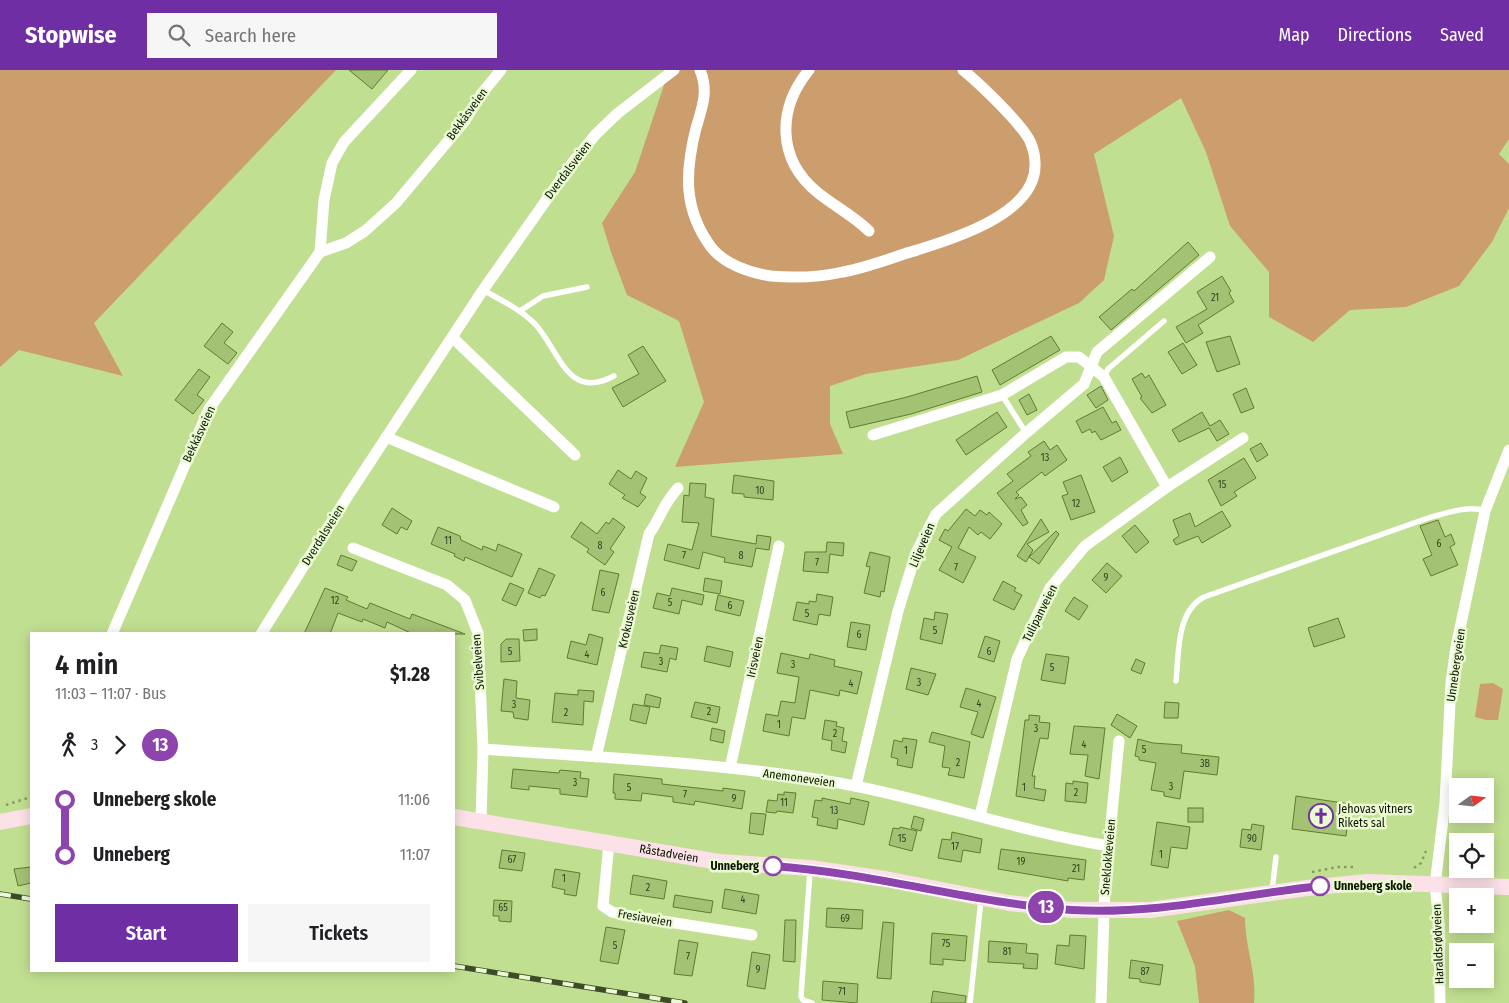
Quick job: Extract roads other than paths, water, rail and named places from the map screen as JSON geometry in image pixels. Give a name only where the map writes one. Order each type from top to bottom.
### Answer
[{"type":"main road","points":[[0,822],[30,816]]},
{"type":"main road","name":"Råstadveien","points":[[455,817],[719,862],[810,868],[885,879],[981,898],[1054,908],[1104,911],[1150,910],[1367,882],[1509,888]]},
{"type":"street","points":[[320,252],[324,200],[332,162],[344,142],[411,70]]},
{"type":"street","name":"Bekkåsveien","points":[[113,632],[209,409],[320,252],[346,242],[365,231],[396,203],[464,122],[482,92],[500,70]]},
{"type":"street","name":"Dverdalsveien","points":[[262,632],[386,437],[483,290],[573,162],[596,134],[618,113],[674,70]]},
{"type":"street","points":[[700,70],[705,89],[702,112],[689,163],[688,194],[693,213],[701,232],[718,253],[744,269],[773,276],[841,272],[955,238],[991,220],[1012,206],[1028,191],[1036,164],[1029,139],[962,70]]},
{"type":"street","points":[[809,70],[797,84],[788,105],[786,126],[793,163],[804,180],[818,193],[869,232]]},
{"type":"street","name":"Liljeveien","points":[[856,786],[898,611],[926,530],[936,514],[955,495],[1084,384],[1097,352],[1210,256]]},
{"type":"street","points":[[452,337],[575,455]]},
{"type":"street","points":[[873,435],[1002,395],[1066,357],[1079,357],[1104,377],[1167,487]]},
{"type":"street","points":[[386,437],[554,507]]},
{"type":"street","name":"Tulipanveien","points":[[980,816],[1017,659],[1050,588],[1085,546],[1167,487],[1243,438]]},
{"type":"street","name":"Unnebergveien","points":[[1435,885],[1445,803],[1451,683],[1456,647],[1485,511],[1509,451]]},
{"type":"street","name":"Krokusveien","points":[[596,757],[649,534],[658,521],[664,502],[678,488]]},
{"type":"street","name":"Irisveien","points":[[730,768],[779,546]]},
{"type":"street","name":"Svibelveien","points":[[353,548],[446,585],[465,600],[478,633],[483,749],[481,821]]},
{"type":"street","name":"Sneklokkeveien","points":[[1101,1003],[1104,911],[1119,741]]},
{"type":"street","name":"Anemoneveien","points":[[483,749],[730,768],[856,786],[1067,839],[1109,846]]},
{"type":"street","name":"Fresiaveien","points":[[609,843],[603,904],[606,909],[624,915],[752,934]]},
{"type":"street","name":"Haraldsrødveien","points":[[1435,885],[1439,923],[1440,1003]]},
{"type":"lane","points":[[520,311],[543,296],[587,287]]},
{"type":"lane","points":[[483,290],[520,311],[536,326],[568,372],[579,381],[587,384],[603,382],[614,376]]},
{"type":"lane","points":[[1104,377],[1108,369],[1164,321]]},
{"type":"lane","points":[[1002,395],[1026,433]]},
{"type":"lane","points":[[1176,681],[1184,622],[1194,603],[1204,597],[1431,517],[1466,510],[1478,509],[1485,511]]},
{"type":"lane","points":[[1271,893],[1276,857]]},
{"type":"lane","points":[[810,868],[801,996],[803,1000],[812,1003]]},
{"type":"lane","points":[[970,1003],[981,898]]},
{"type":"railway","points":[[0,894],[30,899]]},
{"type":"railway","points":[[455,966],[685,1003]]},
{"type":"place","name":"Jehovas vitners Rikets sal","points":[[1321,816]]},
{"type":"place","name":"Unneberg","points":[[773,866]]},
{"type":"place","name":"Unneberg skole","points":[[1320,886]]}]
